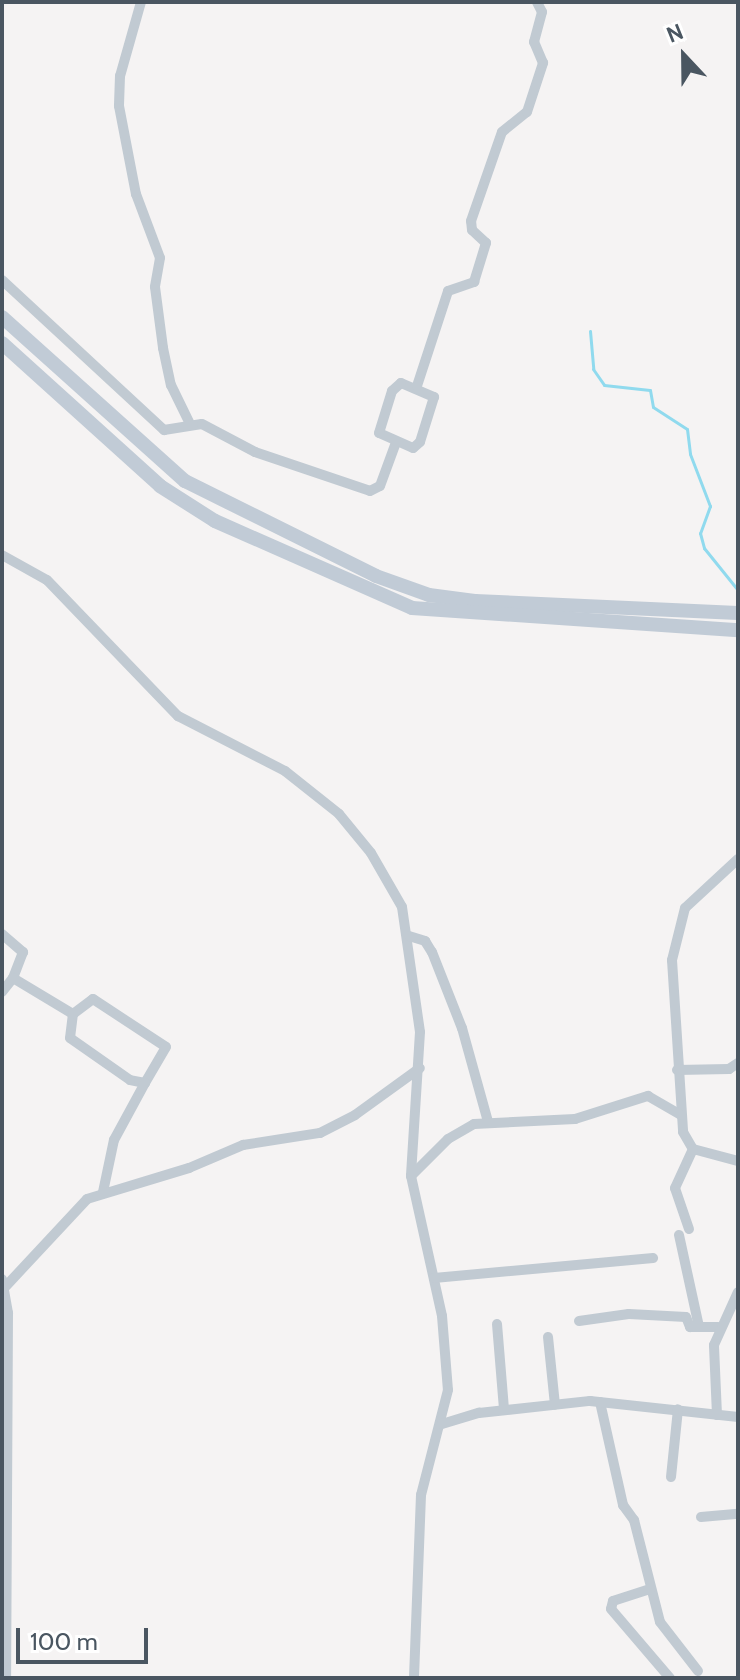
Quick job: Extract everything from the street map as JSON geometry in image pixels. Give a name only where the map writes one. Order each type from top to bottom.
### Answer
[{"type":"main road","points":[[2,317],[185,481],[376,576],[429,595],[475,601],[738,613]]},
{"type":"main road","points":[[2,343],[160,486],[215,521],[412,608],[738,630]]},
{"type":"street","points":[[141,2],[120,76],[119,106],[133,185],[160,258],[155,287],[171,385],[190,424]]},
{"type":"street","points":[[417,386],[448,291],[474,282],[486,243],[472,230],[471,221],[502,132],[527,112],[543,63],[534,42],[542,12],[537,2]]},
{"type":"street","points":[[2,280],[160,428],[171,432],[190,424],[202,424],[255,452],[370,491],[380,486],[395,445]]},
{"type":"street","points":[[401,383],[417,386],[434,397],[425,429],[416,447],[395,445],[379,433],[392,391],[401,383]]},
{"type":"street","points":[[2,555],[47,580],[178,716],[285,771],[339,814],[390,885],[409,936],[420,1068],[411,1176],[434,1278],[447,1403],[421,1495],[414,1678]]},
{"type":"street","points":[[699,1327],[675,1188],[693,1149],[681,1115],[672,960],[679,923],[698,892],[738,859]]},
{"type":"street","points":[[2,934],[23,952],[13,978],[2,992]]},
{"type":"street","points":[[409,936],[425,941],[432,952],[462,1028],[488,1122]]},
{"type":"street","points":[[13,978],[73,1014]]},
{"type":"street","points":[[103,1192],[114,1140],[145,1083],[165,1055],[162,1043],[93,999],[73,1014],[68,1032],[73,1042],[130,1080],[145,1083]]},
{"type":"street","points":[[677,1070],[729,1069],[738,1063]]},
{"type":"street","points":[[6,1678],[4,1282],[73,1211],[103,1192],[189,1168],[243,1145],[331,1129],[420,1068]]},
{"type":"street","points":[[411,1176],[456,1133],[488,1122],[575,1119],[648,1096],[681,1115]]},
{"type":"street","points":[[693,1149],[738,1161]]},
{"type":"street","points":[[434,1278],[653,1258]]},
{"type":"street","points":[[717,1415],[712,1359],[718,1327],[738,1292]]},
{"type":"street","points":[[579,1321],[629,1314],[686,1317],[689,1326],[718,1327]]},
{"type":"street","points":[[497,1324],[504,1410]]},
{"type":"street","points":[[548,1337],[555,1405]]},
{"type":"street","points":[[442,1424],[463,1416],[504,1410],[600,1402],[738,1417]]},
{"type":"street","points":[[600,1402],[663,1629],[698,1671]]},
{"type":"street","points":[[447,1403],[463,1416]]},
{"type":"street","points":[[671,1477],[678,1409]]},
{"type":"street","points":[[701,1517],[738,1514]]},
{"type":"street","points":[[650,1589],[616,1600],[610,1607],[670,1678]]},
{"type":"waterway","points":[[590,331],[593,369],[604,385],[650,390],[653,407],[687,429],[690,454],[710,506],[700,533],[704,548],[737,589]]}]
